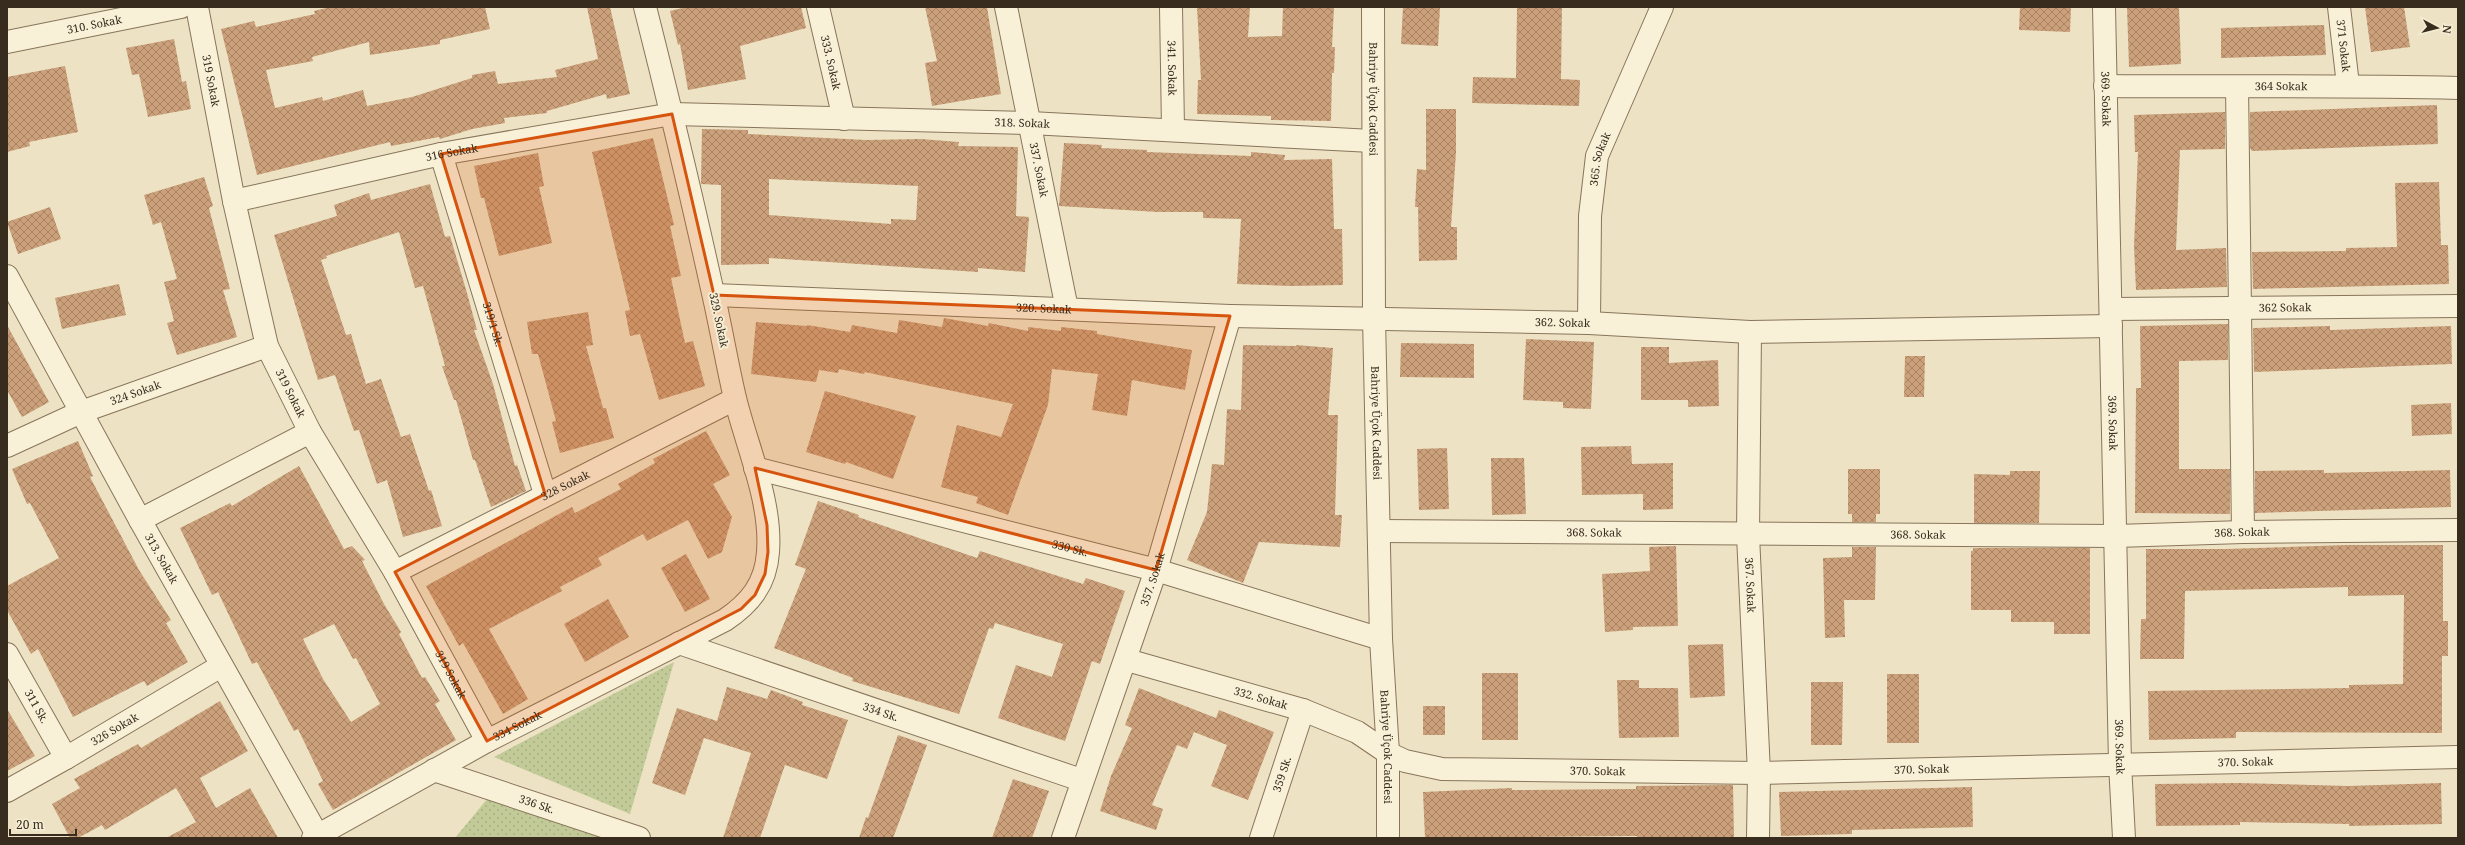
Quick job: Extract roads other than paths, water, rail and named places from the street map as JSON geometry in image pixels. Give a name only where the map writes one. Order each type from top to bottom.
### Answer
[{"type":"street","name":"310. Sokak","points":[[7,42],[181,7]]},
{"type":"street","name":"319 Sokak","points":[[196,7],[234,201],[267,346],[310,432],[395,572],[487,741]]},
{"type":"street","name":"329. Sokak","points":[[646,7],[714,296],[735,399],[755,468],[767,525],[768,552],[765,574],[755,595],[741,609],[725,620]]},
{"type":"street","name":"333. Sokak","points":[[818,7],[844,119]]},
{"type":"street","name":"337. Sokak","points":[[1006,7],[1067,309]]},
{"type":"street","name":"341. Sokak","points":[[1171,7],[1173,129]]},
{"type":"street","name":"Bahriye Üçok Caddesi","points":[[1373,7],[1372,141],[1374,318],[1381,639],[1388,753],[1388,838]]},
{"type":"street","name":"365. Sokak","points":[[1589,323],[1590,216],[1597,156],[1662,7]]},
{"type":"street","name":"369. Sokak","points":[[2104,7],[2120,764],[2124,838]]},
{"type":"street","name":"371 Sokak","points":[[2339,7],[2348,85]]},
{"type":"street","name":"364 Sokak","points":[[2105,86],[2237,87],[2348,85],[2458,88]]},
{"type":"street","points":[[2237,87],[2242,309],[2243,532]]},
{"type":"street","name":"316 Sokak","points":[[234,201],[441,154],[672,114]]},
{"type":"street","name":"318. Sokak","points":[[672,114],[1030,123],[1173,129],[1372,141]]},
{"type":"street","name":"319/1 Sk.","points":[[441,154],[545,494]]},
{"type":"street","name":"313. Sokak","points":[[7,276],[14,305],[81,412],[317,837]]},
{"type":"street","name":"320. Sokak","points":[[714,296],[1230,316],[1374,318]]},
{"type":"street","name":"362 Sokak","points":[[2111,318],[2242,309],[2458,306]]},
{"type":"street","name":"357. Sokak","points":[[1063,838],[1081,780],[1127,660],[1156,570],[1230,316]]},
{"type":"street","name":"362. Sokak","points":[[1374,318],[1589,323],[1750,332],[2111,318]]},
{"type":"street","name":"367. Sokak","points":[[1750,332],[1748,535],[1759,773],[1758,838]]},
{"type":"street","name":"324 Sokak","points":[[7,446],[81,412],[267,346]]},
{"type":"street","name":"328 Sokak","points":[[395,572],[545,494],[735,399]]},
{"type":"street","points":[[140,520],[310,432]]},
{"type":"street","name":"330 Sk.","points":[[755,468],[1156,570],[1381,639]]},
{"type":"street","name":"368. Sokak","points":[[1378,531],[1748,535],[2116,536],[2243,532],[2458,530]]},
{"type":"street","name":"334 Sokak","points":[[317,837],[487,741],[725,620]]},
{"type":"street","name":"334 Sk.","points":[[680,643],[1081,780]]},
{"type":"street","name":"311 Sk.","points":[[7,654],[66,758]]},
{"type":"street","name":"332. Sokak","points":[[1127,660],[1303,710],[1357,732],[1388,753]]},
{"type":"street","name":"326 Sokak","points":[[7,791],[66,758],[221,666]]},
{"type":"street","name":"359 Sk.","points":[[1261,838],[1303,710]]},
{"type":"street","name":"370. Sokak","points":[[1388,753],[1406,762],[1442,769],[1759,773],[2458,757]]},
{"type":"street","name":"336 Sk.","points":[[434,770],[639,838]]}]
